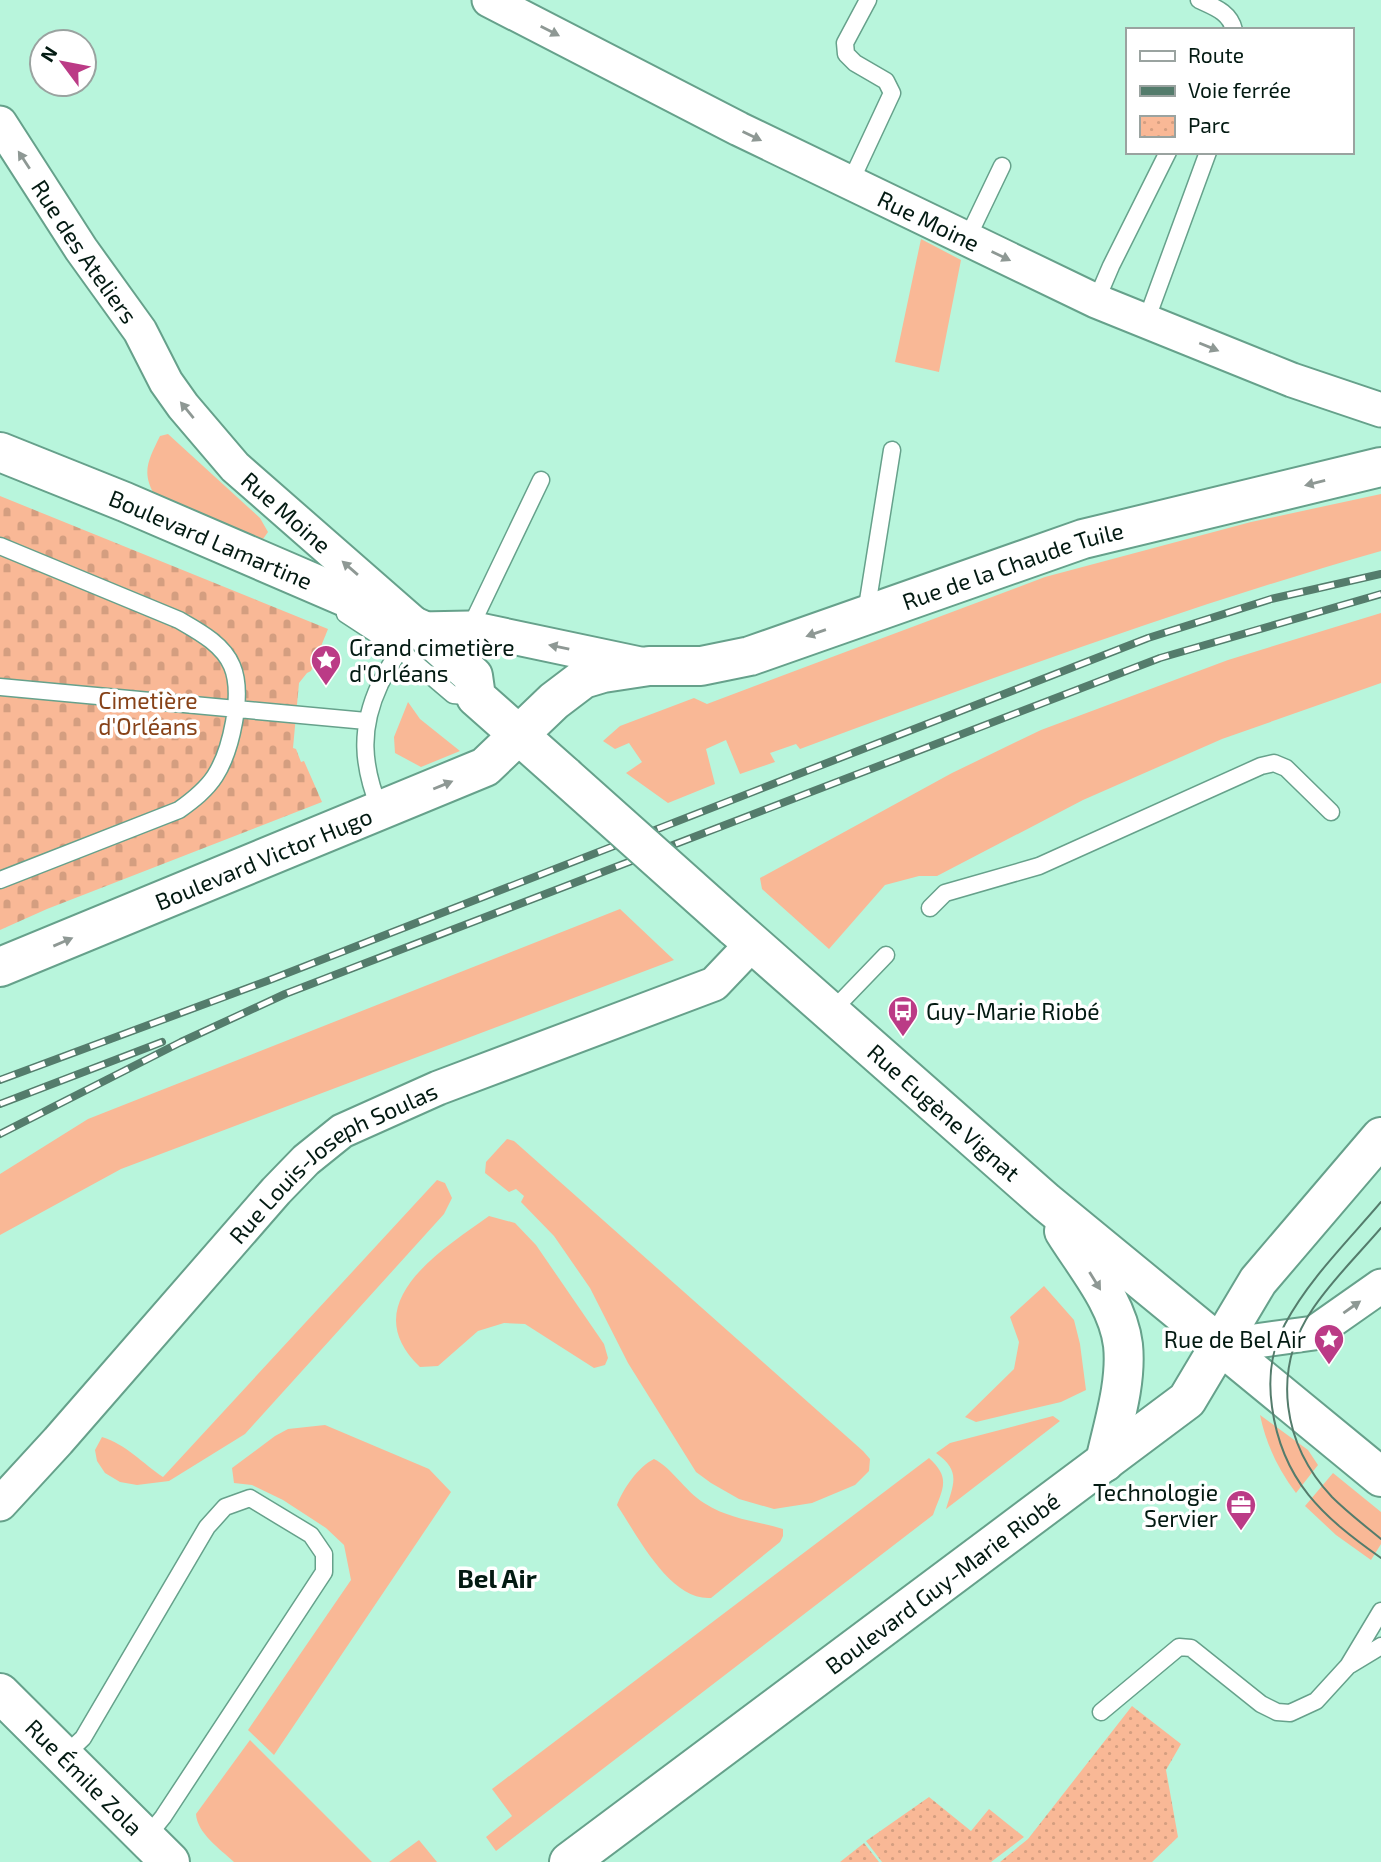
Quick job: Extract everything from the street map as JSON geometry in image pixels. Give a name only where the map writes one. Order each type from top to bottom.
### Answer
[{"type":"street","name":"Rue Moine","points":[[489,0],[739,129],[1096,301],[1292,380],[1381,410]]},
{"type":"street","name":"Rue des Ateliers","points":[[0,123],[81,249],[140,331],[166,382]]},
{"type":"street","name":"Rue Moine","points":[[166,382],[235,467],[410,639]]},
{"type":"street","name":"Boulevard Lamartine","points":[[0,452],[150,513],[410,639],[473,676],[476,697],[519,735]]},
{"type":"street","name":"Rue de la Chaude Tuile","points":[[519,735],[554,701],[583,679],[649,666],[701,666],[750,656],[1083,539],[1381,467]]},
{"type":"street","name":"Rue de la Chaude Tuile","points":[[410,639],[470,628],[649,666]]},
{"type":"street","name":"Rue Eugène Vignat","points":[[519,735],[1046,1202],[1381,1476]]},
{"type":"street","name":"Boulevard Victor Hugo","points":[[0,967],[485,767],[519,735]]},
{"type":"street","name":"Rue Louis-Joseph Soulas","points":[[0,1504],[276,1191],[306,1160],[341,1131],[438,1088],[714,984],[743,935]]},
{"type":"street","name":"Boulevard Guy-Marie Riobé","points":[[569,1862],[1187,1400],[1258,1281],[1381,1137]]},
{"type":"street","points":[[1046,1202],[1108,1301],[1123,1344],[1120,1395],[1105,1462]]},
{"type":"street","points":[[1219,1346],[1314,1333],[1381,1286]]},
{"type":"street","name":"Rue Émile Zola","points":[[0,1693],[158,1850]]},
{"type":"lane","points":[[850,183],[892,93],[886,81],[855,63],[846,54],[845,43],[868,0]]},
{"type":"lane","points":[[1199,0],[1225,13],[1234,28]]},
{"type":"lane","points":[[1096,301],[1167,154]]},
{"type":"lane","points":[[1146,321],[1207,154]]},
{"type":"lane","points":[[967,239],[1002,166]]},
{"type":"lane","points":[[865,616],[892,450]]},
{"type":"lane","points":[[0,463],[312,592],[410,639],[380,684],[366,721],[365,760],[380,810]]},
{"type":"lane","points":[[470,628],[541,480]]},
{"type":"lane","points":[[0,546],[179,620],[203,634],[222,651],[232,666],[236,687],[232,734],[225,757],[215,776],[198,796],[179,810],[0,880]]},
{"type":"lane","points":[[0,687],[366,721]]},
{"type":"lane","points":[[930,908],[945,893],[1039,866],[1274,762],[1286,768],[1331,812]]},
{"type":"lane","points":[[831,1012],[886,955]]},
{"type":"lane","points":[[64,1757],[83,1738],[207,1527],[225,1507],[250,1498],[311,1535],[324,1553],[324,1572],[163,1817],[158,1850]]},
{"type":"lane","points":[[1101,1712],[1179,1647],[1191,1648],[1261,1704],[1277,1712],[1290,1713],[1316,1702],[1348,1666],[1381,1611]]},
{"type":"lane","points":[[1348,1666],[1381,1646]]},
{"type":"green space","points":[[921,239],[961,260],[939,372],[895,362]]},
{"type":"green space","points":[[168,434],[260,518],[268,532],[263,539],[156,497],[148,481],[148,466],[160,436]]},
{"type":"green space","points":[[1381,494],[1381,551],[1161,620],[800,749],[796,744],[770,753],[775,762],[740,774],[726,740],[706,749],[715,784],[668,803],[626,773],[642,762],[629,743],[615,749],[603,741],[620,726],[694,698],[707,704],[1045,577],[1251,522]]},
{"type":"green space","name":"Cimetière d'Orléans","points":[[0,496],[328,629],[311,671],[299,683],[293,748],[296,749],[301,762],[304,761],[322,802],[47,909],[0,930]]},
{"type":"green space","points":[[1381,613],[1381,683],[1222,739],[1083,800],[937,876],[919,876],[885,885],[829,949],[762,889],[760,878],[952,773],[1041,730],[1228,660]]},
{"type":"green space","points":[[408,702],[420,719],[460,751],[421,767],[395,753],[394,737]]},
{"type":"green space","points":[[620,909],[674,960],[121,1169],[0,1235],[0,1174],[88,1119]]},
{"type":"green space","points":[[507,1139],[514,1141],[863,1451],[870,1459],[869,1471],[855,1485],[812,1503],[774,1509],[739,1499],[696,1472],[628,1363],[590,1288],[554,1236],[521,1202],[524,1196],[516,1189],[509,1192],[485,1173],[486,1162]]},
{"type":"green space","points":[[437,1180],[445,1183],[452,1198],[444,1214],[245,1434],[169,1481],[137,1485],[120,1482],[105,1473],[97,1461],[95,1450],[102,1437],[127,1449],[163,1477]]},
{"type":"green space","points":[[489,1216],[515,1223],[536,1245],[604,1344],[608,1358],[605,1365],[594,1368],[525,1324],[504,1323],[478,1331],[438,1366],[420,1367],[402,1344],[396,1322],[400,1301],[411,1281],[448,1246]]},
{"type":"green space","points":[[1044,1286],[1074,1320],[1086,1390],[1061,1402],[976,1422],[965,1417],[1014,1369],[1019,1342],[1010,1317]]},
{"type":"green space","points":[[1260,1415],[1308,1450],[1318,1465],[1296,1493],[1274,1456]]},
{"type":"green space","points":[[1053,1416],[1060,1421],[946,1509],[953,1485],[952,1472],[936,1453],[950,1443]]},
{"type":"green space","points":[[325,1425],[429,1469],[451,1492],[274,1755],[248,1730],[351,1580],[344,1545],[326,1528],[283,1500],[252,1485],[234,1483],[232,1468],[288,1429]]},
{"type":"green space","points":[[929,1458],[943,1478],[942,1491],[933,1515],[496,1851],[486,1837],[512,1816],[492,1789]]},
{"type":"green space","points":[[654,1459],[697,1498],[714,1509],[783,1529],[780,1542],[711,1598],[696,1596],[682,1589],[656,1564],[617,1505],[632,1479],[642,1467]]},
{"type":"green space","points":[[1333,1473],[1381,1512],[1381,1544],[1371,1560],[1336,1535],[1305,1506]]},
{"type":"green space","points":[[1132,1706],[1181,1744],[1166,1770],[1178,1837],[1152,1862],[1000,1862],[1028,1839]]},
{"type":"green space","points":[[250,1740],[372,1862],[234,1862],[210,1840],[200,1828],[196,1814]]},
{"type":"green space","points":[[929,1797],[971,1831],[989,1809],[1024,1837],[991,1862],[882,1862],[866,1841]]},
{"type":"green space","points":[[419,1840],[437,1862],[389,1862]]},
{"type":"green space","points":[[864,1843],[879,1862],[840,1862]]},
{"type":"tram line","points":[[1381,1202],[1305,1291],[1295,1307],[1276,1344],[1270,1386],[1277,1433],[1285,1456],[1308,1495],[1341,1528],[1381,1558]]},
{"type":"tram line","points":[[1381,1228],[1336,1278],[1312,1310],[1299,1333],[1287,1382],[1293,1431],[1315,1477],[1338,1503],[1381,1539]]},
{"type":"railway","points":[[0,1080],[267,981],[1148,638],[1271,599],[1381,574]]},
{"type":"railway","points":[[0,1134],[181,1042],[285,994],[1160,658],[1381,594]]},
{"type":"railway","points":[[0,1104],[162,1042]]},
{"type":"place","name":"Grand cimetière d'Orléans","points":[[326,687]]},
{"type":"place","name":"Guy-Marie Riobé","points":[[903,1038]]},
{"type":"place","name":"Rue de Bel Air","points":[[1329,1366]]},
{"type":"place","name":"Technologie Servier","points":[[1241,1532]]},
{"type":"district","name":"Bel Air","points":[[497,1577]]}]
